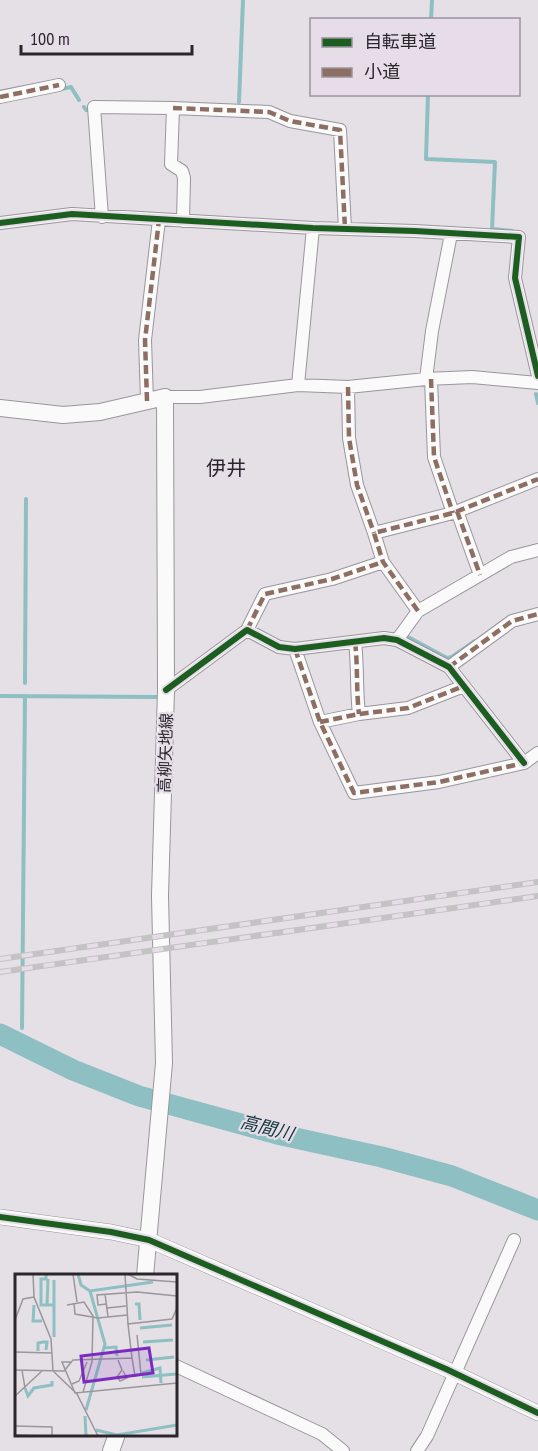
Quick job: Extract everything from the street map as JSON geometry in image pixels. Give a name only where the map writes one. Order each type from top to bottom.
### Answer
[{"type":"main road","points":[[0,408],[63,415],[100,412],[165,397]]},
{"type":"main road","name":"高柳矢地線","points":[[145,1274],[164,1063],[160,896],[166,690],[165,397]]},
{"type":"main road","points":[[111,1451],[116,1436]]},
{"type":"street","points":[[0,97],[59,85]]},
{"type":"street","points":[[102,217],[94,107],[268,112],[290,121],[340,130],[345,229]]},
{"type":"street","points":[[173,108],[171,164],[182,171],[184,178],[183,221]]},
{"type":"street","points":[[0,223],[72,214],[519,237],[515,278],[538,376]]},
{"type":"street","points":[[147,402],[145,340],[159,220]]},
{"type":"street","points":[[298,385],[313,228]]},
{"type":"street","points":[[451,234],[432,331],[429,379],[434,457],[480,574]]},
{"type":"street","points":[[165,397],[200,397],[298,385],[348,387],[472,377],[538,383]]},
{"type":"street","points":[[348,387],[349,438],[357,485],[383,562],[418,611]]},
{"type":"street","points":[[374,533],[455,512],[538,479]]},
{"type":"street","points":[[397,640],[418,611],[511,557],[538,550]]},
{"type":"street","points":[[166,690],[247,630],[265,594],[332,579],[383,562]]},
{"type":"street","points":[[449,667],[512,621],[538,614]]},
{"type":"street","points":[[247,630],[279,647],[296,649],[384,638],[397,640],[449,667],[524,763]]},
{"type":"street","points":[[355,642],[358,667],[356,683],[358,714]]},
{"type":"street","points":[[296,649],[320,722],[354,794],[438,782],[524,763],[538,753]]},
{"type":"street","points":[[320,722],[358,714],[408,708],[464,686]]},
{"type":"street","points":[[0,1217],[111,1232],[149,1240],[455,1373],[538,1413]]},
{"type":"street","points":[[417,1451],[427,1436],[514,1240]]},
{"type":"street","points":[[177,1366],[322,1434],[343,1451]]},
{"type":"waterway","points":[[239,102],[243,0]]},
{"type":"waterway","points":[[431,18],[432,0]]},
{"type":"waterway","points":[[61,89],[71,87],[79,100]]},
{"type":"waterway","points":[[428,96],[426,159],[495,162],[492,229],[512,231]]},
{"type":"waterway","points":[[84,107],[90,110]]},
{"type":"waterway","points":[[536,394],[538,403]]},
{"type":"waterway","points":[[25,683],[26,499]]},
{"type":"waterway","points":[[408,637],[447,658],[475,641]]},
{"type":"waterway","points":[[0,696],[158,697]]},
{"type":"waterway","points":[[22,1028],[25,696]]},
{"type":"waterway","name":"高間川","points":[[0,1034],[73,1070],[139,1096],[277,1134],[382,1157],[452,1176],[538,1210]]},
{"type":"railway","points":[[0,959],[538,882]]},
{"type":"railway","points":[[0,972],[538,896]]},
{"type":"marked path","points":[[0,97],[59,85]]},
{"type":"marked path","points":[[173,108],[269,112],[290,121],[340,130],[345,229]]},
{"type":"marked path","points":[[147,401],[145,340],[159,220]]},
{"type":"marked path","points":[[431,379],[434,457],[453,513]]},
{"type":"marked path","points":[[348,387],[349,438],[357,485],[374,533]]},
{"type":"marked path","points":[[418,611],[383,562],[374,533],[453,513],[538,479]]},
{"type":"marked path","points":[[457,511],[480,575]]},
{"type":"marked path","points":[[247,630],[265,594],[332,579],[383,562]]},
{"type":"marked path","points":[[449,667],[512,621],[538,614]]},
{"type":"marked path","points":[[355,642],[359,714]]},
{"type":"marked path","points":[[295,649],[320,722],[354,793],[439,782],[524,763]]},
{"type":"marked path","points":[[320,722],[408,708],[464,686]]},
{"type":"cycle path","points":[[0,223],[72,214],[519,237],[515,278],[538,376]]},
{"type":"cycle path","points":[[166,690],[247,630],[279,647],[295,649],[384,638],[397,640],[449,667],[524,763]]},
{"type":"cycle path","points":[[0,1217],[111,1232],[149,1240],[446,1369],[538,1413]]},
{"type":"district","name":"伊井","points":[[226,468]]}]
